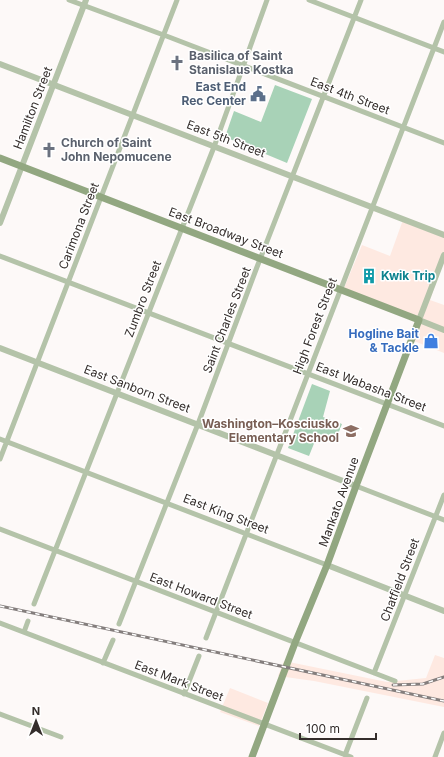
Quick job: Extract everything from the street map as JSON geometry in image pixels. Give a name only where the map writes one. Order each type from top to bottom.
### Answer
[{"type":"main road","name":"East Broadway Street","points":[[0,158],[419,320]]},
{"type":"main road","name":"Mankato Avenue","points":[[252,757],[327,566],[419,320]]},
{"type":"street","name":"East 4th Street","points":[[70,0],[85,3],[243,66],[444,143]]},
{"type":"street","name":"Carimona Street","points":[[0,459],[36,362],[69,282],[100,197],[177,0]]},
{"type":"street","name":"Zumbro Street","points":[[34,604],[214,147],[267,0]]},
{"type":"street","points":[[309,0],[444,52]]},
{"type":"street","name":"Saint Charles Street","points":[[119,624],[198,424],[260,259],[361,0]]},
{"type":"street","name":"Hamilton Street","points":[[0,223],[85,3]]},
{"type":"street","name":"High Forest Street","points":[[206,638],[444,22]]},
{"type":"street","name":"East 5th Street","points":[[0,64],[444,235]]},
{"type":"street","name":"Mankato Avenue","points":[[419,320],[444,255]]},
{"type":"street","name":"East Wabasha Street","points":[[0,256],[444,426]]},
{"type":"street","name":"East Broadway Street","points":[[419,320],[444,330]]},
{"type":"street","name":"East Sanborn Street","points":[[0,348],[444,520]]},
{"type":"street","name":"East King Street","points":[[0,439],[444,611]]},
{"type":"street","name":"Chatfield Street","points":[[374,673],[444,495]]},
{"type":"street","name":"East Howard Street","points":[[0,529],[395,682]]},
{"type":"street","points":[[24,632],[28,621]]},
{"type":"street","name":"East Mark Street","points":[[0,623],[351,757]]},
{"type":"street","points":[[103,663],[113,640]]},
{"type":"street","points":[[184,694],[199,656]]},
{"type":"street","points":[[345,754],[367,698]]},
{"type":"street","points":[[0,714],[61,738]]},
{"type":"street","points":[[435,757],[444,733]]},
{"type":"shaded area","points":[[404,217],[444,232],[444,260],[430,300],[444,305],[444,353],[414,341],[423,319],[344,288],[362,245],[390,256]]},
{"type":"shaded area","points":[[435,655],[444,658],[444,707],[314,681],[278,676],[284,661],[387,682],[426,678]]},
{"type":"shaded area","points":[[230,688],[268,703],[259,726],[220,712]]},
{"type":"green space","points":[[275,85],[312,99],[287,163],[225,137],[234,111],[261,122]]},
{"type":"green space","points":[[312,384],[330,391],[323,417],[342,424],[335,442],[317,436],[309,456],[288,448]]},
{"type":"railway","points":[[0,606],[444,701]]},
{"type":"railway","points":[[393,685],[423,684],[444,677]]},
{"type":"place","name":"Basilica of Saint Stanislaus Kostka","points":[[177,63]]},
{"type":"place","name":"East End Rec Center","points":[[258,94]]},
{"type":"place","name":"Church of Saint John Nepomucene","points":[[49,150]]},
{"type":"place","name":"Kwik Trip","points":[[369,276]]},
{"type":"place","name":"Hogline Bait & Tackle","points":[[431,341]]},
{"type":"place","name":"Washington–Kosciusko Elementary School","points":[[351,431]]}]
